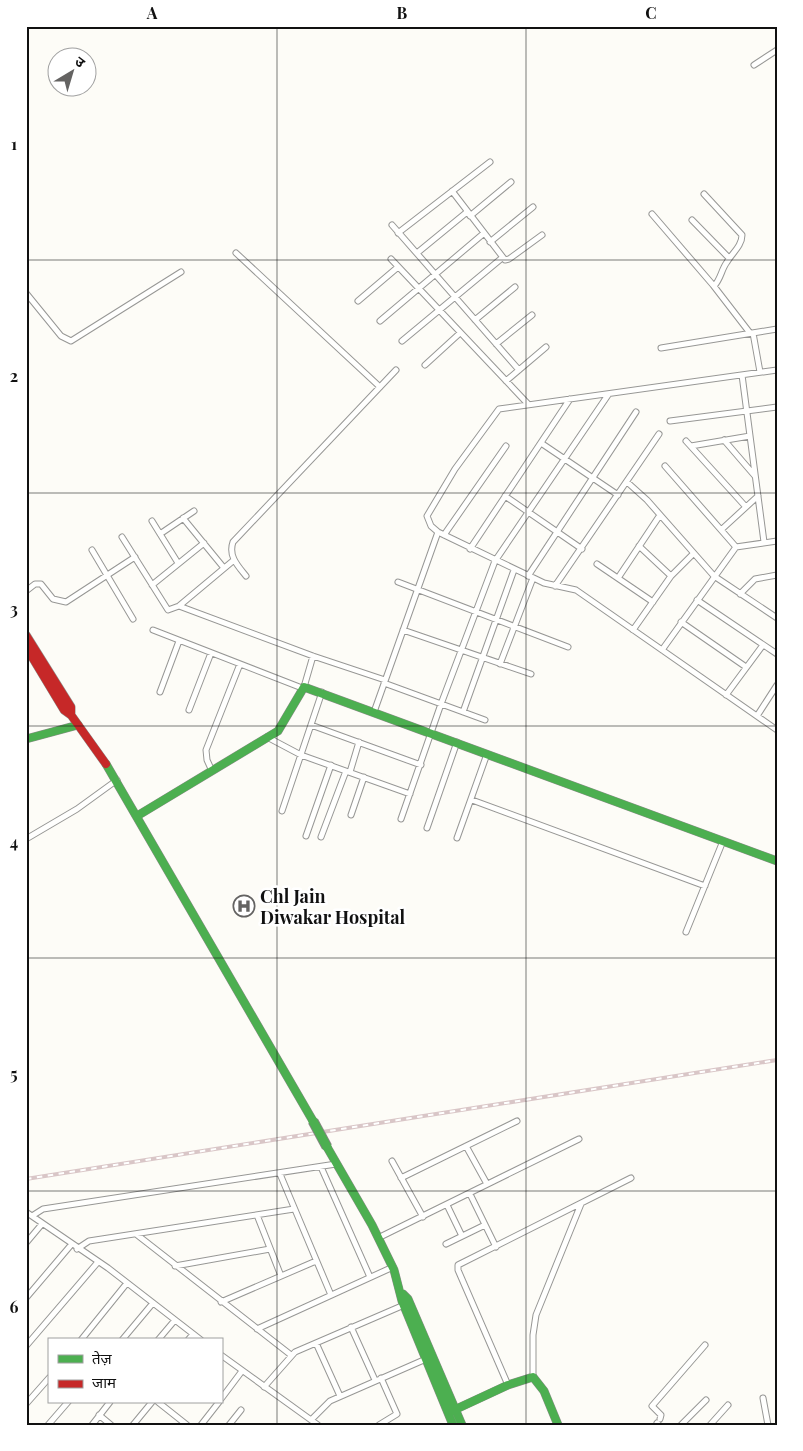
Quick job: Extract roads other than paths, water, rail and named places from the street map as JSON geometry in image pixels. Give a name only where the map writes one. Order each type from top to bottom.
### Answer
[{"type":"main road","points":[[26,635],[71,707],[72,715],[78,725],[117,780],[313,1121],[393,1267],[403,1294],[404,1305],[426,1359],[452,1411],[462,1425]]},
{"type":"main road","points":[[26,647],[64,710],[72,715]]},
{"type":"main road","points":[[137,816],[278,730],[287,720],[303,687],[322,692],[777,860]]},
{"type":"main road","points":[[26,739],[78,725]]},
{"type":"main road","points":[[403,1294],[408,1299],[452,1411],[453,1425]]},
{"type":"main road","points":[[452,1411],[533,1377],[544,1391],[558,1425]]},
{"type":"street","points":[[754,65],[777,50]]},
{"type":"street","points":[[398,232],[490,162]]},
{"type":"street","points":[[416,254],[511,182]]},
{"type":"street","points":[[452,191],[502,258],[509,259],[542,235]]},
{"type":"street","points":[[704,194],[742,234],[742,240],[729,258],[714,286]]},
{"type":"street","points":[[490,242],[533,207]]},
{"type":"street","points":[[652,214],[714,286],[751,333],[760,372]]},
{"type":"street","points":[[692,220],[729,258]]},
{"type":"street","points":[[392,225],[519,370]]},
{"type":"street","points":[[380,322],[483,234]]},
{"type":"street","points":[[236,253],[380,387]]},
{"type":"street","points":[[402,342],[502,258]]},
{"type":"street","points":[[391,259],[528,404]]},
{"type":"street","points":[[358,301],[398,267]]},
{"type":"street","points":[[26,293],[61,336],[71,341],[181,272]]},
{"type":"street","points":[[475,320],[515,287]]},
{"type":"street","points":[[496,344],[532,315]]},
{"type":"street","points":[[661,348],[777,329]]},
{"type":"street","points":[[425,364],[460,333]]},
{"type":"street","points":[[506,381],[546,347]]},
{"type":"street","points":[[246,576],[234,560],[231,552],[233,542],[396,370]]},
{"type":"street","points":[[777,370],[608,395],[506,406],[493,414],[428,511],[428,521],[441,534],[514,570],[555,586],[565,586],[576,590],[777,730]]},
{"type":"street","points":[[742,375],[764,542]]},
{"type":"street","points":[[401,819],[441,704],[495,561],[608,395]]},
{"type":"street","points":[[470,549],[570,399]]},
{"type":"street","points":[[670,421],[747,412],[777,406]]},
{"type":"street","points":[[500,664],[531,577],[557,531],[636,412]]},
{"type":"street","points":[[555,586],[659,434]]},
{"type":"street","points":[[692,446],[750,436]]},
{"type":"street","points":[[686,440],[746,507]]},
{"type":"street","points":[[724,440],[756,476]]},
{"type":"street","points":[[541,443],[618,495]]},
{"type":"street","points":[[374,712],[418,590],[441,534],[506,446]]},
{"type":"street","points":[[665,466],[736,547]]},
{"type":"street","points":[[627,482],[660,515],[714,576],[777,618]]},
{"type":"street","points":[[505,496],[582,549]]},
{"type":"street","points":[[721,530],[758,496]]},
{"type":"street","points":[[160,534],[194,511]]},
{"type":"street","points":[[618,578],[660,515]]},
{"type":"street","points":[[183,518],[224,568]]},
{"type":"street","points":[[152,520],[178,563]]},
{"type":"street","points":[[122,537],[168,610],[179,606],[234,560]]},
{"type":"street","points":[[662,650],[736,547],[777,541]]},
{"type":"street","points":[[152,585],[204,542]]},
{"type":"street","points":[[639,546],[671,576]]},
{"type":"street","points":[[92,550],[133,618]]},
{"type":"street","points":[[633,630],[671,576],[693,554]]},
{"type":"street","points":[[26,591],[35,584],[41,584],[54,599],[66,602],[135,557]]},
{"type":"street","points":[[597,564],[653,602]]},
{"type":"street","points":[[463,712],[514,570]]},
{"type":"street","points":[[740,594],[755,579],[777,575]]},
{"type":"street","points":[[398,582],[568,647]]},
{"type":"street","points":[[697,600],[777,654]]},
{"type":"street","points":[[179,606],[485,720]]},
{"type":"street","points":[[681,622],[746,667]]},
{"type":"street","points":[[153,630],[303,687],[313,656]]},
{"type":"street","points":[[403,630],[531,674]]},
{"type":"street","points":[[160,692],[179,641]]},
{"type":"street","points":[[726,695],[763,645]]},
{"type":"street","points":[[189,710],[211,653]]},
{"type":"street","points":[[212,770],[206,760],[206,750],[240,664]]},
{"type":"street","points":[[757,716],[777,686]]},
{"type":"street","points":[[282,811],[322,692]]},
{"type":"street","points":[[311,725],[421,764]]},
{"type":"street","points":[[267,738],[301,755],[410,794]]},
{"type":"street","points":[[321,837],[359,742]]},
{"type":"street","points":[[426,828],[457,742]]},
{"type":"street","points":[[457,838],[487,754]]},
{"type":"street","points":[[306,836],[331,765]]},
{"type":"street","points":[[351,815],[364,777]]},
{"type":"street","points":[[26,839],[77,809],[117,780]]},
{"type":"street","points":[[472,800],[705,886]]},
{"type":"street","points":[[686,932],[723,841]]},
{"type":"street","points":[[401,1178],[517,1122]]},
{"type":"street","points":[[377,1238],[579,1139]]},
{"type":"street","points":[[466,1146],[487,1184]]},
{"type":"street","points":[[392,1160],[422,1217]]},
{"type":"street","points":[[32,1216],[43,1209],[336,1164]]},
{"type":"street","points":[[321,1167],[370,1278]]},
{"type":"street","points":[[280,1174],[331,1295]]},
{"type":"street","points":[[508,1386],[457,1267],[460,1263],[496,1247],[631,1178]]},
{"type":"street","points":[[470,1194],[496,1247]]},
{"type":"street","points":[[533,1377],[533,1335],[536,1315],[582,1203]]},
{"type":"street","points":[[447,1205],[462,1236]]},
{"type":"street","points":[[78,1249],[89,1241],[294,1209]]},
{"type":"street","points":[[26,1212],[127,1283],[198,1338]]},
{"type":"street","points":[[256,1215],[281,1276]]},
{"type":"street","points":[[26,1243],[42,1224]]},
{"type":"street","points":[[446,1244],[485,1225]]},
{"type":"street","points":[[136,1234],[291,1355]]},
{"type":"street","points":[[26,1298],[72,1245]]},
{"type":"street","points":[[175,1266],[270,1250]]},
{"type":"street","points":[[222,1302],[316,1261]]},
{"type":"street","points":[[26,1346],[98,1262]]},
{"type":"street","points":[[257,1329],[393,1267]]},
{"type":"street","points":[[83,1338],[127,1283]]},
{"type":"street","points":[[124,1338],[154,1303]]},
{"type":"street","points":[[264,1387],[291,1355],[404,1305]]},
{"type":"street","points":[[160,1338],[176,1320]]},
{"type":"street","points":[[351,1327],[375,1380]]},
{"type":"street","points":[[190,1338],[193,1334]]},
{"type":"street","points":[[316,1343],[340,1396]]},
{"type":"street","points":[[659,1422],[661,1415],[652,1406],[705,1344]]},
{"type":"street","points":[[222,1356],[318,1425]]},
{"type":"street","points":[[312,1420],[322,1407],[340,1396],[426,1359]]},
{"type":"street","points":[[222,1398],[242,1372]]},
{"type":"street","points":[[379,1425],[397,1414],[381,1378]]},
{"type":"street","points":[[26,1404],[48,1379]]},
{"type":"street","points":[[763,1398],[768,1425]]},
{"type":"street","points":[[680,1424],[706,1400]]},
{"type":"street","points":[[48,1425],[66,1404]]},
{"type":"street","points":[[92,1425],[108,1404]]},
{"type":"street","points":[[133,1425],[150,1404]]},
{"type":"street","points":[[161,1404],[187,1425]]},
{"type":"street","points":[[202,1424],[218,1404]]},
{"type":"street","points":[[710,1425],[728,1405]]},
{"type":"street","points":[[229,1425],[241,1410]]},
{"type":"street","points":[[99,1415],[112,1425]]},
{"type":"railway","points":[[26,1179],[777,1060]]},
{"type":"place","name":"Chl Jain Diwakar Hospital","points":[[244,906]]}]
